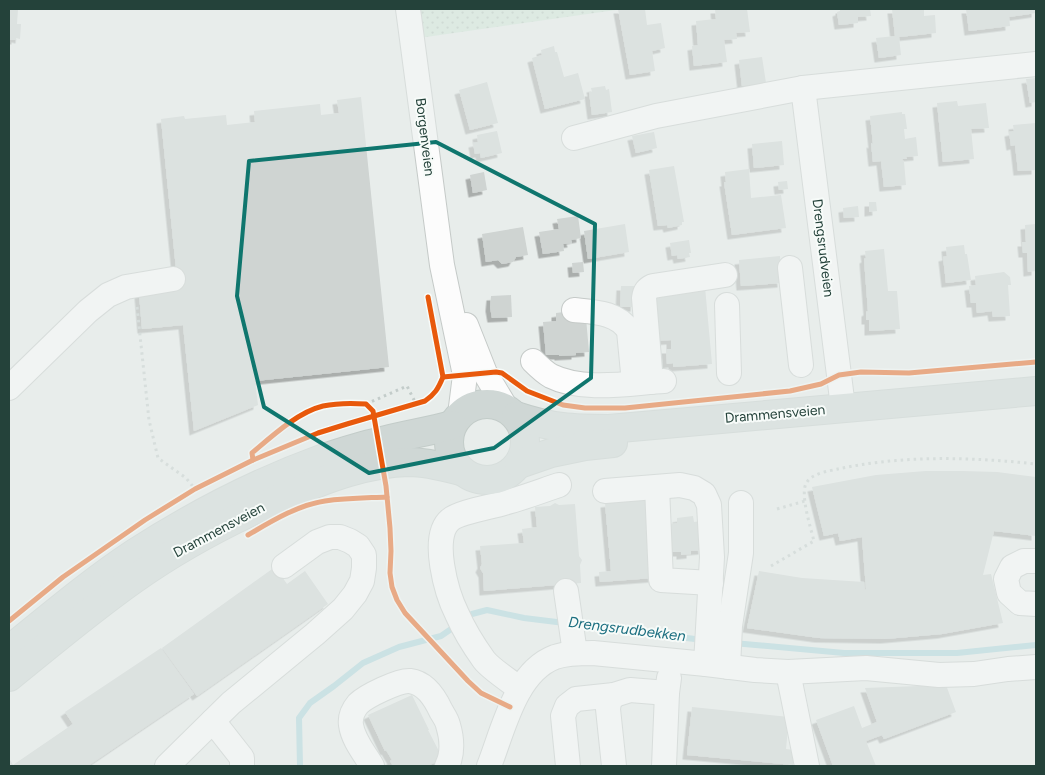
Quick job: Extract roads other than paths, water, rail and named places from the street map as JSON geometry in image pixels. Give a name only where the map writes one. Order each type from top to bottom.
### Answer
[{"type":"main road","name":"Drammensveien","points":[[511,412],[542,424],[582,429],[609,429],[1036,391]]},
{"type":"main road","points":[[481,404],[494,404],[511,412],[523,427],[526,439],[525,452],[519,464],[510,474],[499,480],[486,481],[473,478],[461,472],[453,461],[449,449],[449,436],[456,420],[470,408],[481,404]]},
{"type":"main road","name":"Drammensveien","points":[[519,464],[551,453],[586,446],[1036,404]]},
{"type":"main road","name":"Drammensveien","points":[[9,650],[90,584],[134,553],[180,525],[224,502],[273,478],[332,455],[380,441],[434,430],[456,420]]},
{"type":"main road","name":"Drammensveien","points":[[9,677],[95,607],[136,578],[213,531],[274,501],[340,475],[378,464],[411,462],[437,465],[461,472]]},
{"type":"street","name":"Borgenveien","points":[[408,9],[442,265],[465,375],[456,420]]},
{"type":"street","points":[[574,138],[656,116],[803,88],[1036,64]]},
{"type":"street","name":"Drengsrudveien","points":[[803,88],[843,407]]},
{"type":"street","name":"Borgenveien","points":[[442,265],[485,373],[511,412]]},
{"type":"street","points":[[790,268],[801,365]]},
{"type":"street","points":[[650,382],[645,293],[653,286],[725,275]]},
{"type":"street","points":[[9,388],[88,312],[108,296],[126,287],[173,279]]},
{"type":"street","points":[[727,305],[729,373]]},
{"type":"street","points":[[574,310],[596,312],[610,316],[618,319],[625,325],[650,382]]},
{"type":"street","points":[[533,361],[540,369],[566,381],[606,385],[650,382]]},
{"type":"street","points":[[520,689],[486,662],[461,623],[447,586],[440,554],[441,535],[445,525],[451,518],[559,485]]},
{"type":"street","points":[[605,491],[680,485],[694,488],[704,494],[709,506],[712,557],[711,583],[717,666]]},
{"type":"street","points":[[657,487],[661,580],[711,583]]},
{"type":"street","points":[[717,666],[730,626],[741,553],[741,503]]},
{"type":"street","points":[[167,766],[231,703],[315,634],[342,609],[355,594],[362,581],[364,555],[358,546],[350,541],[340,537],[330,537],[318,542],[284,566]]},
{"type":"street","points":[[1036,561],[1024,561],[1012,566],[1006,579],[1009,593],[1020,603],[1036,604]]},
{"type":"street","points":[[566,591],[575,653]]},
{"type":"street","points":[[489,766],[510,707],[529,676],[540,666],[554,658],[575,653],[593,653],[788,672],[866,668],[939,675],[974,674],[1008,669],[1036,668]]},
{"type":"street","points":[[664,766],[667,693],[671,661]]},
{"type":"street","points":[[788,672],[807,766]]},
{"type":"street","points":[[372,766],[353,733],[352,713],[362,701],[401,681],[419,684],[435,699],[448,724],[452,754],[447,766]]},
{"type":"street","points":[[568,766],[564,716],[568,706],[576,699],[614,695],[630,690],[667,693]]},
{"type":"street","points":[[614,695],[609,702],[608,709],[614,766]]},
{"type":"street","points":[[213,721],[242,758],[242,766]]},
{"type":"waterway","name":"Drengsrudbekken","points":[[465,619],[472,614],[487,610],[524,618],[703,640]]},
{"type":"waterway","name":"Drengsrudbekken","points":[[300,766],[299,718],[310,703],[363,663],[399,647],[441,636],[457,625]]},
{"type":"waterway","name":"Drengsrudbekken","points":[[733,643],[844,653],[957,653],[1036,645]]}]
